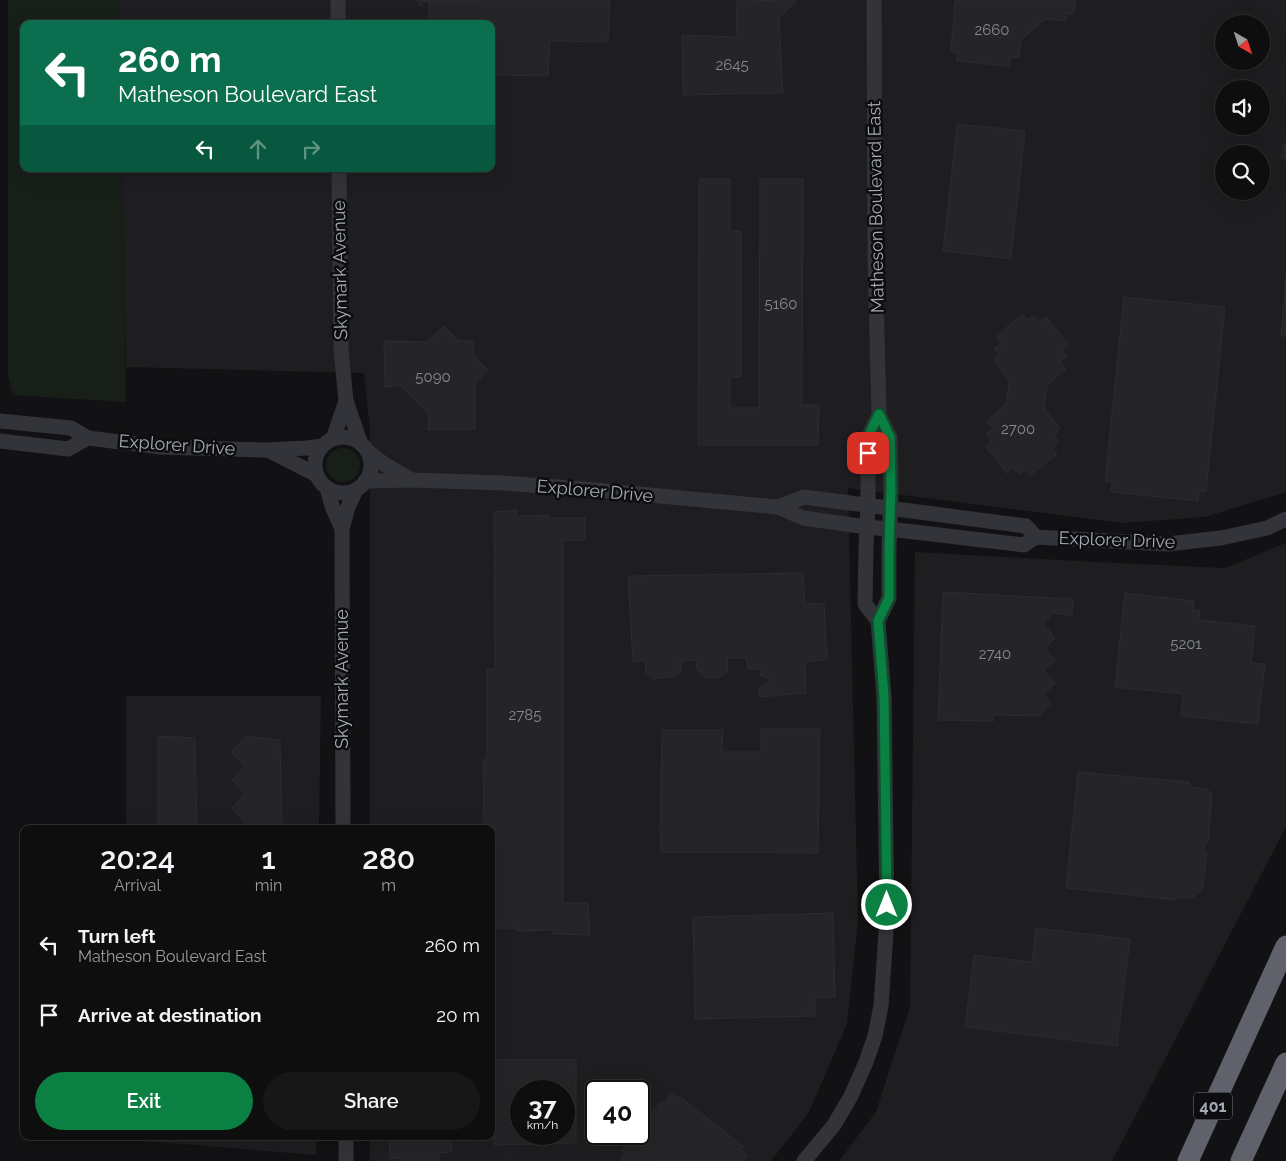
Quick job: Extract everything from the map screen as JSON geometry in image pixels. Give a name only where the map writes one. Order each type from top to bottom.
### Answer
[{"type":"highway","name":"401","points":[[1188,1161],[1286,946]]},
{"type":"highway","points":[[1173,1161],[1238,1050]]},
{"type":"highway","name":"401","points":[[1241,1161],[1286,1063]]},
{"type":"street","points":[[338,0],[338,20]]},
{"type":"street","name":"Matheson Boulevard East","points":[[804,1161],[834,1125],[851,1096],[875,1036],[881,1006],[887,917],[884,697],[878,621],[889,598],[891,490],[890,437],[879,414],[875,246],[874,0]]},
{"type":"street","name":"Skymark Avenue","points":[[339,172],[341,349],[346,400],[364,448]]},
{"type":"street","name":"Skymark Avenue","points":[[328,443],[346,400]]},
{"type":"street","name":"Matheson Boulevard East","points":[[878,621],[865,604],[868,437],[879,414]]},
{"type":"street","name":"Explorer Drive","points":[[0,421],[71,428],[88,438],[161,447],[266,450],[328,443]]},
{"type":"street","points":[[342,437],[348,438],[364,448],[370,460],[370,471],[360,486],[335,492],[321,482],[317,475],[315,462],[317,456],[328,443],[342,437]]},
{"type":"street","points":[[0,441],[68,449],[88,438]]},
{"type":"street","name":"Explorer Drive","points":[[364,448],[384,464],[412,480]]},
{"type":"street","name":"Explorer Drive","points":[[266,450],[317,475]]},
{"type":"street","name":"Explorer Drive","points":[[360,486],[412,480],[513,483],[596,490],[778,507],[803,518],[867,528],[1024,545],[1036,537],[1168,544],[1220,538],[1267,528],[1286,519]]},
{"type":"street","name":"Skymark Avenue","points":[[343,825],[342,529],[348,507],[360,486]]},
{"type":"street","name":"Skymark Avenue","points":[[327,488],[342,529]]},
{"type":"street","name":"Explorer Drive","points":[[778,507],[804,497],[1026,526],[1036,537]]},
{"type":"street","points":[[346,1140],[346,1161]]},
{"type":"shaded area","points":[[8,0],[120,0],[120,20],[20,20],[20,172],[122,172],[126,402],[13,395],[8,376]]},
{"type":"shaded area","points":[[120,0],[1286,0],[1286,492],[1205,517],[1122,523],[848,488],[858,921],[847,1024],[809,1112],[771,1161],[370,1161],[370,1140],[495,1140],[495,825],[370,825],[370,429],[364,373],[126,367],[122,172],[495,172],[495,20],[120,20]]},
{"type":"shaded area","points":[[343,448],[355,453],[360,465],[355,477],[343,482],[331,477],[326,465],[331,453]]},
{"type":"shaded area","points":[[1286,543],[1286,827],[1112,1161],[839,1161],[876,1112],[910,1007],[915,552],[1225,568]]},
{"type":"shaded area","points":[[126,696],[321,696],[319,825],[126,825]]},
{"type":"shaded area","points":[[316,1140],[316,1155],[144,1141]]},
{"type":"building","points":[[417,0],[610,0],[608,42],[550,41],[548,76],[495,75],[495,20],[429,20],[429,2],[422,1],[422,7]]},
{"type":"building","points":[[737,0],[796,1],[779,18],[783,93],[683,95],[682,35],[736,37]]},
{"type":"building","points":[[1075,0],[1074,14],[1066,14],[1065,21],[1045,19],[1021,40],[1019,58],[1010,57],[1009,66],[957,61],[958,53],[951,51],[955,1]]},
{"type":"building","points":[[957,124],[1025,131],[1011,259],[943,251]]},
{"type":"building","points":[[1286,143],[1286,159],[1281,158]]},
{"type":"building","points":[[699,179],[730,179],[730,231],[741,231],[741,377],[730,377],[730,408],[759,408],[760,179],[803,179],[802,405],[819,405],[818,445],[698,445]]},
{"type":"building","points":[[1286,277],[1286,336],[1281,336]]},
{"type":"building","points":[[1124,297],[1225,307],[1206,491],[1199,491],[1198,501],[1111,492],[1112,482],[1105,481]]},
{"type":"building","points":[[1023,314],[1027,320],[1034,316],[1039,322],[1046,317],[1068,344],[1062,350],[1067,356],[1060,362],[1066,369],[1047,385],[1044,408],[1060,429],[1054,435],[1059,441],[1052,448],[1057,454],[1031,475],[1025,470],[1019,474],[1013,468],[1007,473],[985,446],[991,441],[986,434],[993,428],[987,422],[1007,402],[1009,381],[994,360],[999,355],[994,348],[1001,344],[996,336]]},
{"type":"building","points":[[444,326],[459,341],[474,341],[473,355],[488,370],[475,384],[475,429],[428,430],[429,414],[400,385],[385,387],[384,341],[427,342]]},
{"type":"building","points":[[517,510],[516,516],[549,515],[549,518],[585,518],[585,540],[563,540],[563,903],[588,903],[590,935],[553,934],[553,930],[517,931],[517,928],[495,928],[495,825],[484,825],[483,760],[487,759],[487,670],[495,669],[494,512]]},
{"type":"building","points":[[803,573],[805,603],[824,604],[827,659],[805,662],[806,693],[760,697],[759,689],[770,679],[760,675],[761,669],[748,669],[746,658],[727,658],[728,671],[720,677],[706,678],[697,670],[696,660],[680,661],[681,670],[675,676],[653,679],[646,672],[645,660],[633,662],[628,576]]},
{"type":"building","points":[[943,592],[1073,599],[1072,616],[1053,613],[1043,624],[1055,638],[1045,648],[1055,661],[1044,671],[1055,683],[1043,695],[1051,703],[1039,716],[993,715],[993,721],[938,720]]},
{"type":"building","points":[[1125,593],[1194,601],[1193,610],[1200,610],[1199,620],[1255,626],[1251,663],[1265,664],[1258,724],[1181,716],[1183,694],[1115,687]]},
{"type":"building","points":[[761,729],[820,729],[818,853],[661,852],[662,730],[723,730],[722,752],[761,752]]},
{"type":"building","points":[[158,736],[195,738],[197,825],[158,825]]},
{"type":"building","points":[[246,736],[280,740],[282,825],[246,825],[232,808],[245,794],[232,780],[245,766],[231,752]]},
{"type":"building","points":[[1078,772],[1189,782],[1190,787],[1207,789],[1212,795],[1208,842],[1204,844],[1204,850],[1207,853],[1202,890],[1192,898],[1176,897],[1176,900],[1066,888]]},
{"type":"building","points":[[833,913],[835,997],[815,998],[815,1016],[695,1019],[693,917]]},
{"type":"building","points":[[1036,928],[1130,939],[1117,1046],[965,1027],[974,955],[1032,962]]},
{"type":"building","points":[[495,1060],[576,1060],[576,1143],[575,1080],[510,1080],[510,1145],[494,1145]]},
{"type":"building","points":[[672,1093],[678,1098],[679,1096],[744,1147],[741,1150],[748,1155],[743,1161],[620,1161],[625,1154],[622,1151],[627,1145],[650,1145],[650,1116],[662,1101],[664,1103]]},
{"type":"building","points":[[389,1140],[451,1140],[452,1152],[438,1153],[439,1161],[399,1161],[399,1158],[390,1158]]},
{"type":"route","points":[[868,453],[868,437],[879,414],[890,437],[891,490],[889,598],[878,621],[884,697],[887,905]]}]
